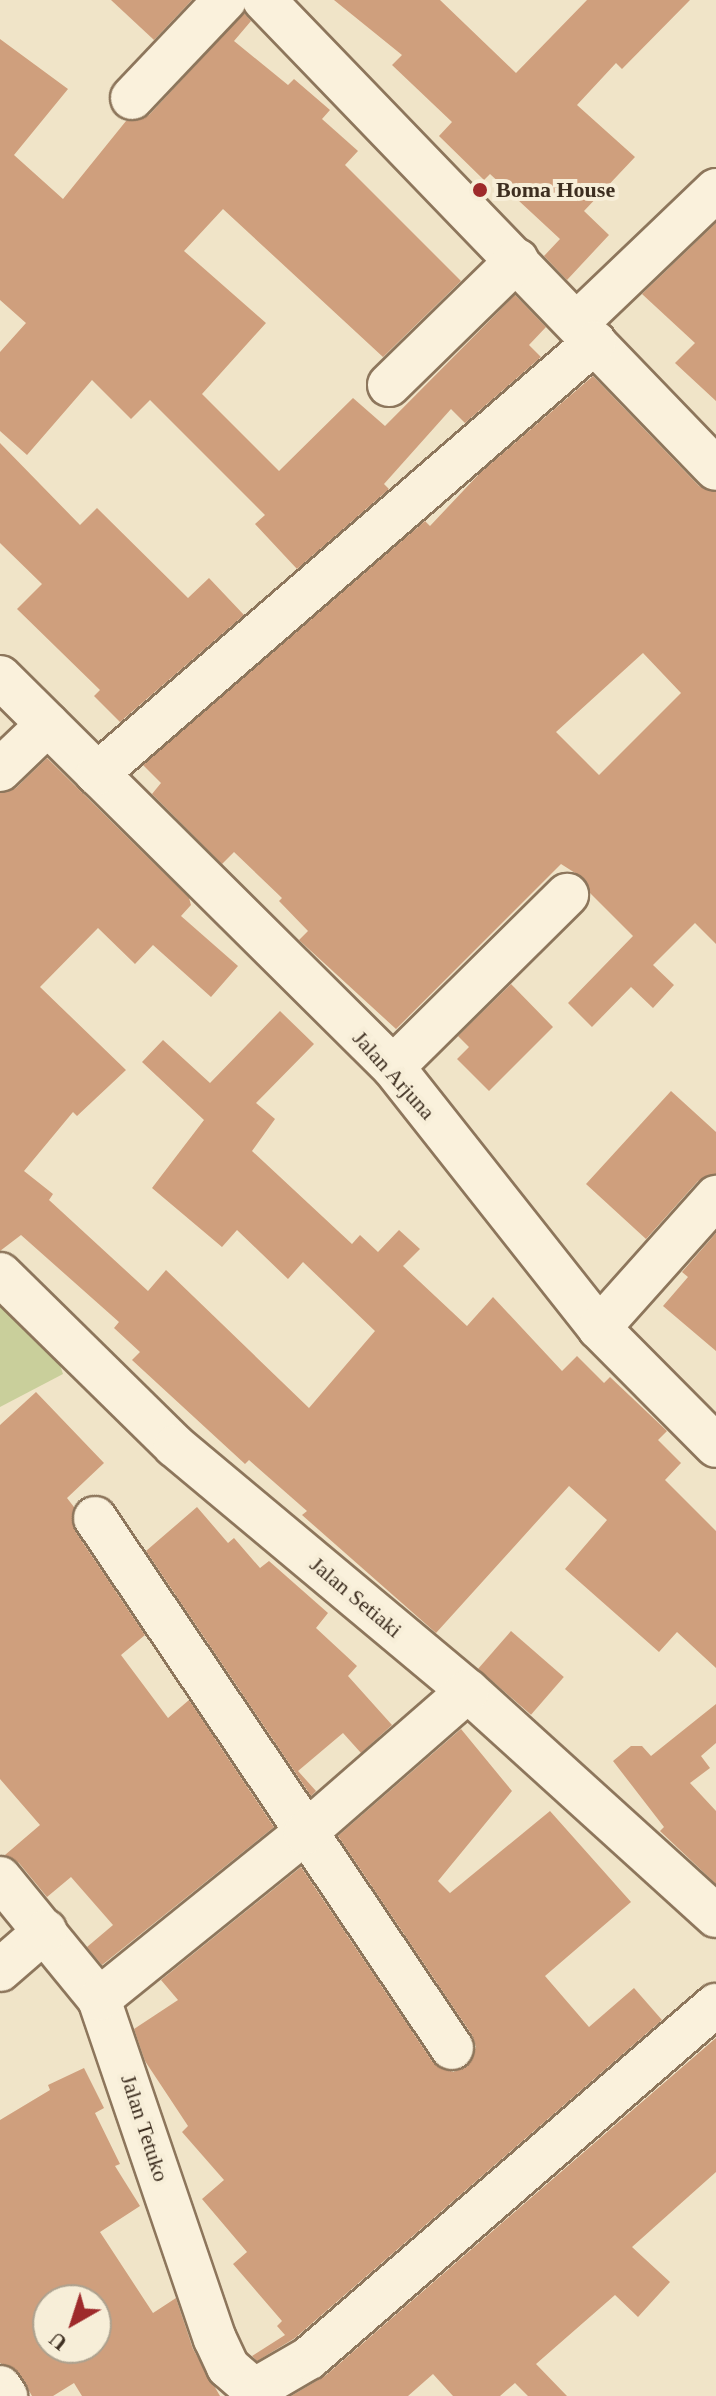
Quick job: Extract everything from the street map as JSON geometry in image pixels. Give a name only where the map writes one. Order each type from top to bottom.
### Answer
[{"type":"street","points":[[132,98],[225,0]]},
{"type":"street","points":[[264,0],[716,469]]},
{"type":"street","points":[[97,774],[586,332],[716,190]]},
{"type":"street","points":[[389,385],[517,260]]},
{"type":"street","name":"Jalan Arjuna","points":[[0,677],[393,1067],[599,1328],[716,1446]]},
{"type":"street","points":[[0,770],[48,724]]},
{"type":"street","points":[[393,1067],[567,895]]},
{"type":"street","points":[[599,1328],[716,1197]]},
{"type":"street","name":"Jalan Setiaki","points":[[0,1274],[175,1446],[468,1691],[716,1916]]},
{"type":"street","points":[[95,1518],[452,2048]]},
{"type":"street","points":[[99,1999],[305,1833],[468,1691]]},
{"type":"street","name":"Jalan Tetuko","points":[[0,1878],[99,1999],[215,2339],[228,2367],[246,2392]]},
{"type":"street","points":[[0,1970],[45,1931]]},
{"type":"street","points":[[246,2392],[263,2389],[309,2358],[716,2005]]},
{"type":"street","points":[[0,2387],[6,2396]]},
{"type":"green space","points":[[0,1287],[58,1359],[63,1374],[0,1407]]},
{"type":"building","points":[[111,0],[192,0],[154,40]]},
{"type":"building","points":[[334,0],[440,0],[516,73],[587,0],[690,0],[622,69],[616,63],[577,105],[635,157],[584,211],[609,235],[567,280],[544,256],[560,239],[490,174],[484,180],[439,136],[452,122],[392,65],[402,55]]},
{"type":"building","points":[[244,13],[251,21],[234,41],[288,85],[294,79],[330,110],[322,119],[358,151],[345,165],[461,281],[383,357],[223,209],[184,251],[266,323],[202,394],[279,471],[353,398],[385,426],[515,295],[546,327],[529,345],[541,357],[465,423],[451,409],[384,484],[389,489],[297,569],[255,524],[265,515],[150,400],[131,419],[92,380],[27,455],[0,431],[0,352],[26,323],[0,300],[0,39],[68,89],[14,155],[63,199],[126,121],[149,115]]},
{"type":"building","points":[[716,223],[716,401],[675,363],[695,343],[642,294]]},
{"type":"building","points":[[593,376],[699,486],[716,492],[716,944],[695,923],[653,965],[674,985],[653,1008],[631,987],[592,1027],[568,1003],[633,936],[590,893],[583,878],[561,864],[396,1029],[299,940],[308,931],[279,901],[282,898],[234,852],[222,864],[152,794],[161,783],[143,765],[425,521],[430,526],[480,473]],"holes":[[[643,653],[681,693],[599,775],[556,732]]]},
{"type":"building","points":[[0,443],[80,525],[97,508],[188,598],[209,578],[244,615],[120,722],[94,696],[100,690],[17,609],[42,584],[0,543]]},
{"type":"building","points":[[47,758],[189,898],[191,905],[181,916],[238,966],[211,997],[153,945],[135,964],[98,928],[40,987],[126,1070],[77,1116],[73,1112],[24,1171],[53,1194],[49,1200],[148,1291],[166,1270],[309,1408],[375,1331],[303,1262],[288,1279],[237,1230],[222,1247],[152,1188],[204,1120],[142,1062],[163,1040],[210,1083],[280,1011],[314,1044],[256,1103],[275,1119],[252,1151],[352,1244],[360,1235],[378,1252],[399,1230],[420,1249],[403,1266],[467,1326],[493,1297],[562,1371],[577,1356],[604,1383],[610,1377],[667,1431],[658,1440],[681,1463],[665,1480],[716,1531],[716,1668],[677,1632],[659,1652],[565,1569],[607,1520],[569,1486],[436,1633],[302,1515],[307,1511],[249,1460],[245,1464],[132,1360],[140,1352],[114,1328],[119,1322],[21,1235],[0,1251],[0,793],[16,788]]},
{"type":"building","points":[[511,984],[553,1027],[489,1091],[457,1059],[469,1047],[458,1036]]},
{"type":"building","points":[[671,1091],[716,1132],[716,1174],[698,1181],[646,1239],[586,1184]]},
{"type":"building","points":[[716,1233],[716,1351],[663,1306],[688,1277],[682,1272]]},
{"type":"building","points":[[36,1392],[104,1463],[67,1498],[74,1507],[75,1531],[145,1635],[121,1655],[168,1718],[189,1700],[274,1827],[102,1965],[87,1947],[113,1925],[71,1877],[47,1897],[19,1863],[5,1855],[40,1825],[0,1779],[0,1425]]},
{"type":"building","points":[[197,1507],[228,1543],[234,1538],[260,1568],[269,1561],[328,1613],[316,1628],[357,1666],[348,1676],[392,1725],[361,1753],[343,1733],[298,1771],[316,1791],[311,1796],[146,1551]]},
{"type":"building","points":[[511,1631],[564,1677],[531,1715],[478,1669]]},
{"type":"building","points":[[716,1704],[716,1743],[701,1756],[710,1768],[690,1783],[716,1811],[716,1884],[660,1831],[664,1827],[613,1761],[631,1746],[642,1746],[651,1756]]},
{"type":"building","points":[[461,1729],[512,1791],[438,1881],[450,1893],[550,1811],[631,1902],[545,1976],[589,2027],[634,1988],[662,2020],[295,2338],[257,2361],[252,2356],[285,2335],[277,2326],[282,2321],[233,2264],[247,2252],[202,2199],[224,2180],[182,2132],[188,2126],[145,2061],[134,2029],[178,2000],[161,1980],[301,1867],[432,2061],[453,2072],[466,2067],[476,2047],[472,2035],[338,1836]]},
{"type":"building","points":[[716,2038],[716,2172],[632,2247],[670,2282],[638,2317],[615,2295],[536,2364],[567,2396],[528,2396],[515,2383],[500,2396],[453,2396],[433,2374],[408,2396],[291,2396],[325,2376]]},
{"type":"building","points":[[84,2068],[104,2108],[95,2113],[120,2164],[115,2166],[140,2206],[100,2232],[153,2313],[176,2298],[193,2349],[220,2396],[82,2396],[74,2383],[53,2396],[32,2396],[19,2373],[0,2363],[0,2120],[50,2090],[48,2085]]},
{"type":"place","name":"Boma House","points":[[480,190]]}]
